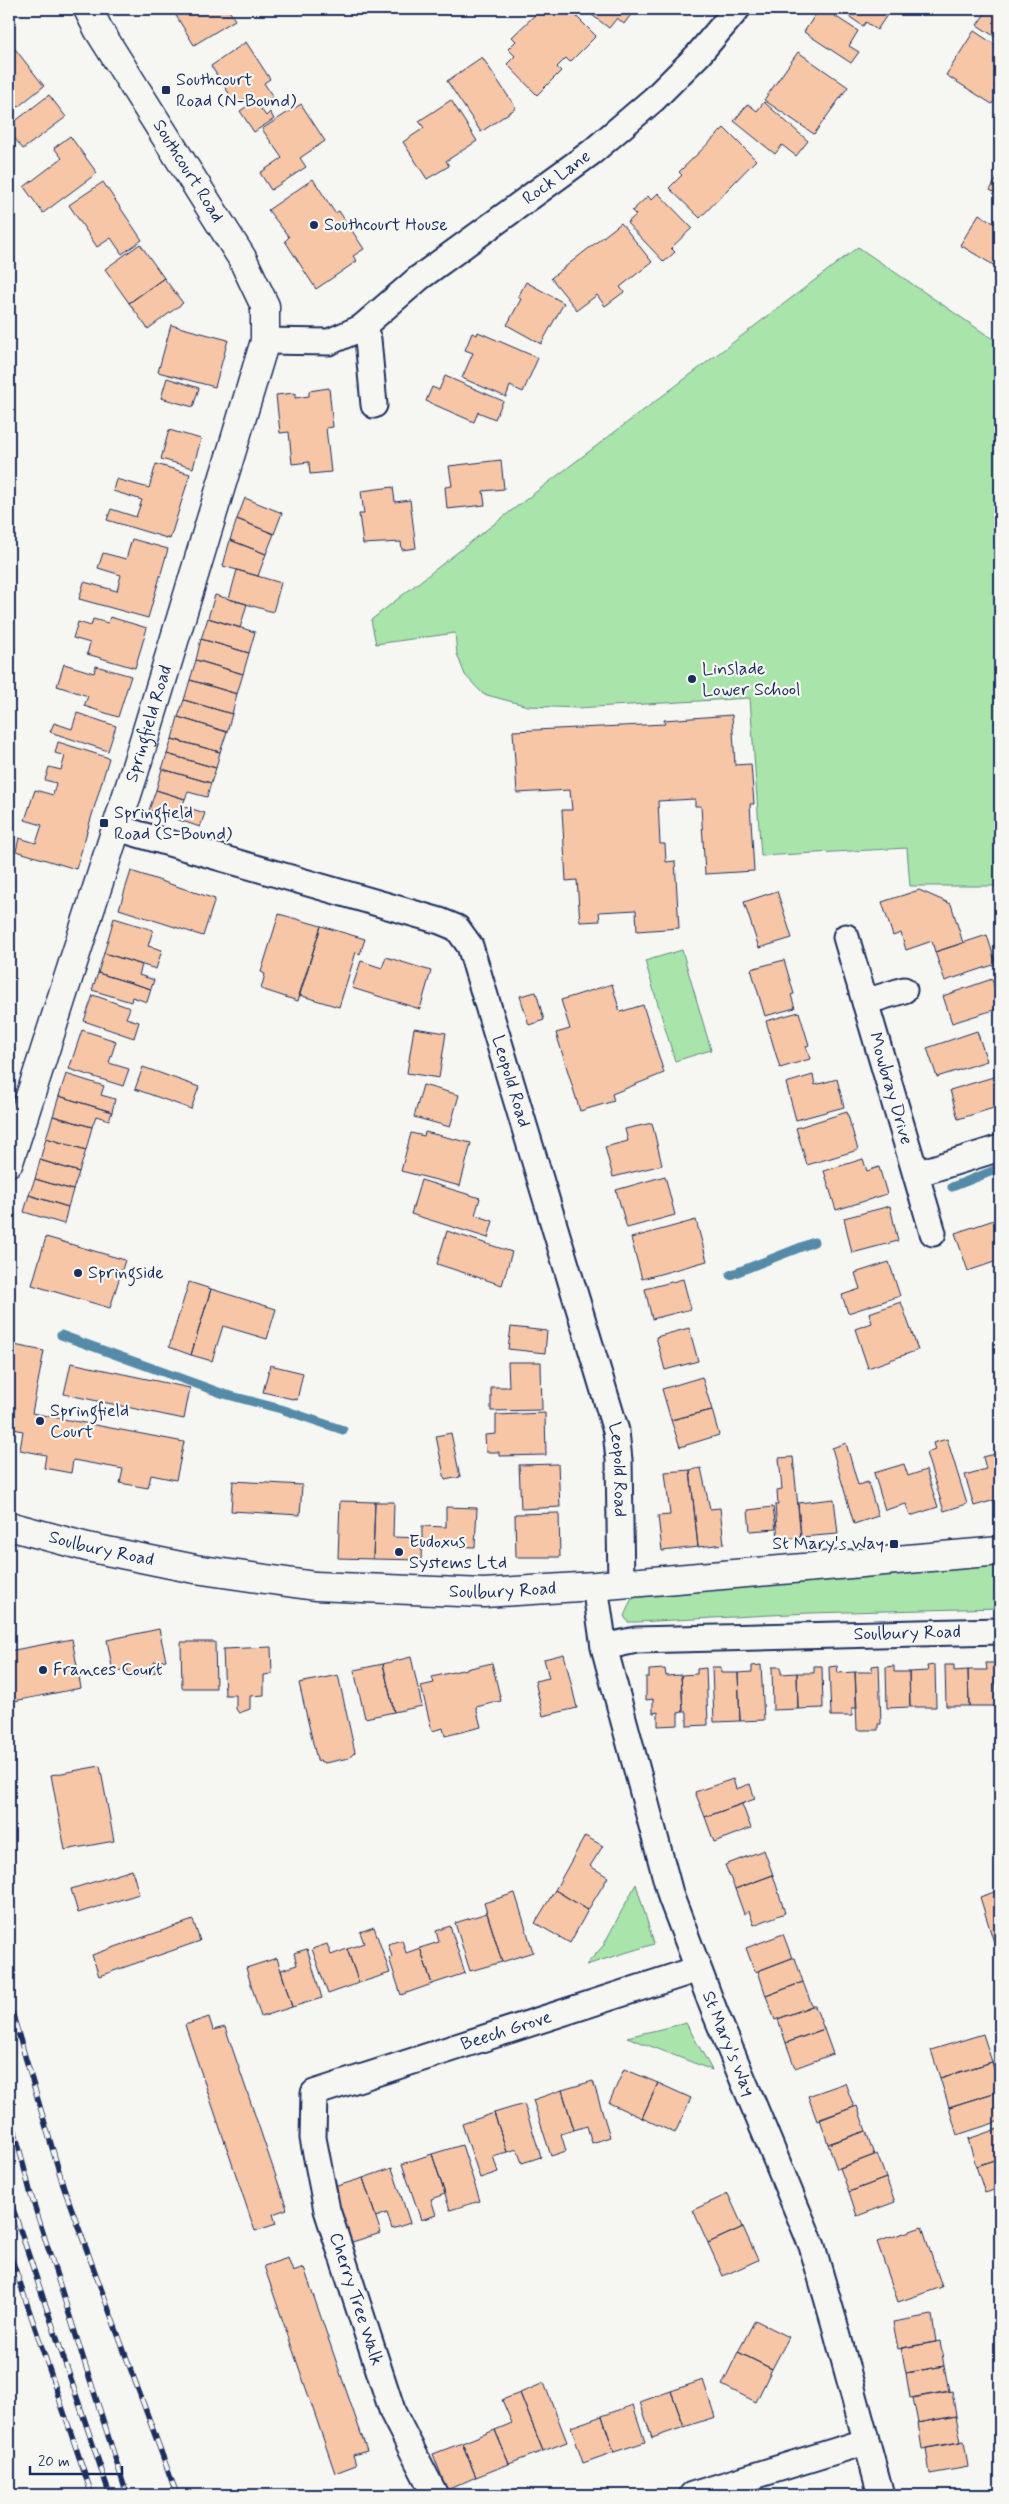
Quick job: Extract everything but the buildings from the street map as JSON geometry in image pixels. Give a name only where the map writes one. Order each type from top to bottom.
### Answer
[{"type":"street","name":"Southcourt Road","points":[[88,9],[98,29],[245,265],[265,306],[265,341]]},
{"type":"street","name":"Rock Lane","points":[[265,341],[329,342],[361,328],[419,278],[600,146],[654,99],[698,55],[737,9]]},
{"type":"street","points":[[361,328],[368,339],[374,405]]},
{"type":"street","name":"Springfield Road","points":[[9,1162],[117,828],[265,341]]},
{"type":"street","name":"Leopold Road","points":[[117,828],[440,921],[457,928],[470,946],[476,960],[616,1431],[619,1460],[608,1585]]},
{"type":"street","name":"Mowbray Drive","points":[[846,937],[933,1233]]},
{"type":"street","points":[[865,1002],[904,990]]},
{"type":"street","points":[[916,1174],[1000,1148]]},
{"type":"street","name":"Soulbury Road","points":[[9,1526],[86,1547],[195,1569],[315,1586],[484,1593],[608,1585],[1000,1551]]},
{"type":"street","name":"St Mary's Way","points":[[608,1585],[604,1647],[671,1898],[698,1969],[812,2246],[881,2495]]},
{"type":"street","name":"Soulbury Road","points":[[604,1647],[636,1640],[1000,1631]]},
{"type":"street","name":"Beech Grove","points":[[314,2093],[698,1969]]},
{"type":"street","name":"Cherry Tree Walk","points":[[314,2093],[313,2138],[327,2210],[393,2413],[435,2495]]},
{"type":"street","points":[[692,2495],[865,2442]]},
{"type":"green space","name":"Linslade Lower School","points":[[858,247],[1000,344],[1000,886],[910,886],[907,848],[761,856],[750,698],[577,708],[528,706],[483,694],[465,675],[457,654],[455,633],[376,644],[371,620]]},
{"type":"green space","points":[[682,950],[711,1050],[675,1061],[645,961]]},
{"type":"green space","points":[[1000,1562],[1000,1608],[809,1613],[636,1622],[628,1622],[624,1616],[631,1600],[643,1593]]},
{"type":"green space","points":[[636,1884],[654,1944],[586,1965],[603,1946]]},
{"type":"green space","points":[[686,2023],[712,2070],[627,2037]]},
{"type":"waterway","points":[[952,1187],[1000,1168]]},
{"type":"waterway","points":[[730,1275],[814,1242]]},
{"type":"waterway","points":[[61,1335],[224,1394],[281,1409],[343,1430]]},
{"type":"railway","points":[[9,2002],[64,2188],[177,2495]]},
{"type":"railway","points":[[9,2108],[31,2195],[127,2495]]},
{"type":"railway","points":[[9,2197],[110,2495]]},
{"type":"railway","points":[[9,2251],[92,2495]]},
{"type":"place","name":"Southcourt Road (N-Bound)","points":[[166,90]]},
{"type":"place","name":"Southcourt House","points":[[314,225]]},
{"type":"place","name":"Linslade Lower School","points":[[692,679]]},
{"type":"place","name":"Springfield Road (S-Bound)","points":[[104,823]]},
{"type":"place","name":"Springside","points":[[78,1273]]},
{"type":"place","name":"Springfield Court","points":[[40,1421]]},
{"type":"place","name":"St Mary's Way","points":[[894,1544]]},
{"type":"place","name":"Eudoxus Systems Ltd","points":[[399,1552]]},
{"type":"place","name":"Frances Court","points":[[43,1670]]}]
